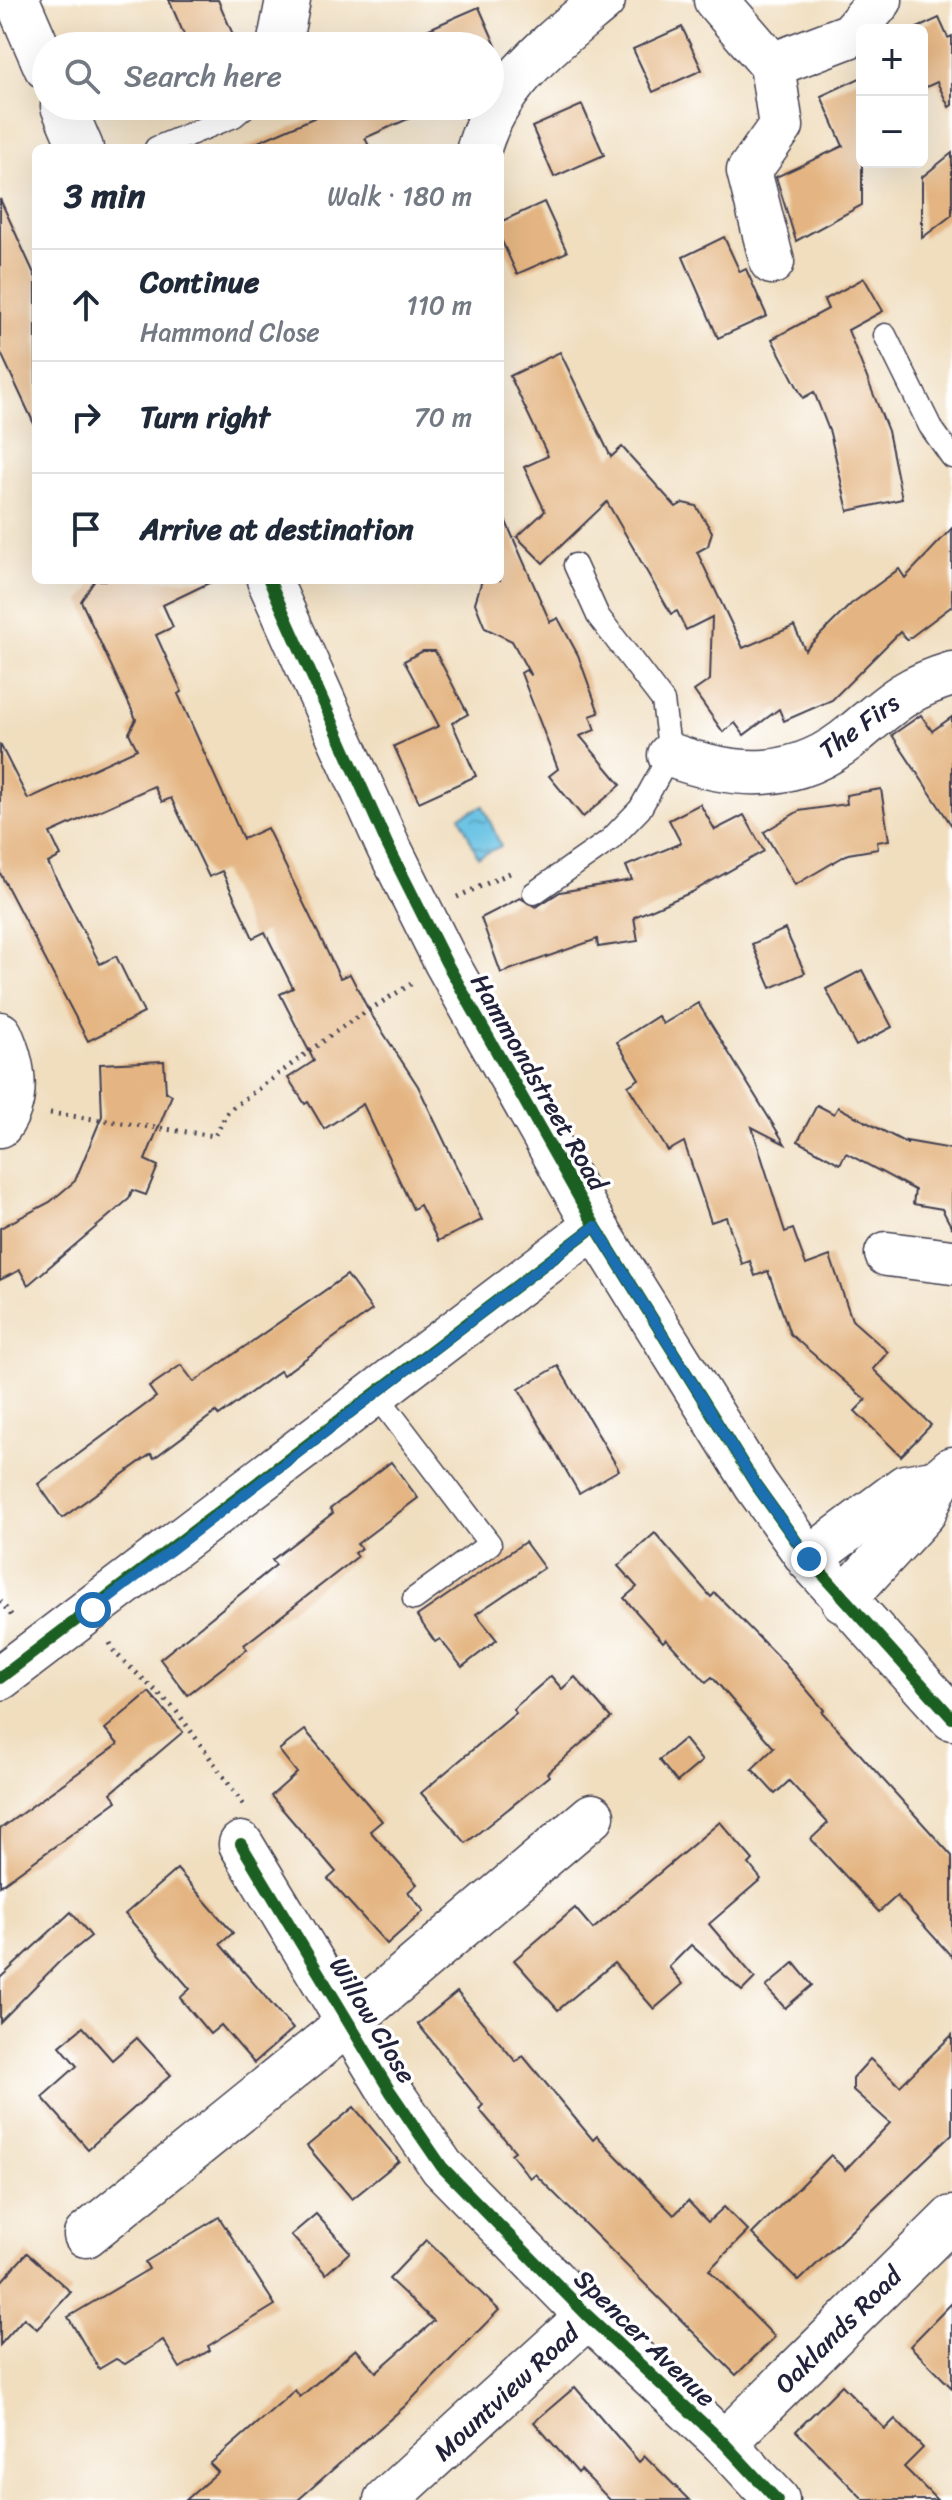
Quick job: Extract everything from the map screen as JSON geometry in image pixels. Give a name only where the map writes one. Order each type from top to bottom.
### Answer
[{"type":"street","points":[[17,0],[32,35]]},
{"type":"street","points":[[282,32],[288,0]]},
{"type":"street","points":[[504,97],[513,81],[603,0]]},
{"type":"street","points":[[716,0],[772,65],[781,126],[749,171],[772,262]]},
{"type":"street","points":[[772,65],[851,35],[880,0]]},
{"type":"street","points":[[69,120],[79,144]]},
{"type":"street","points":[[481,144],[491,120]]},
{"type":"street","name":"Hammondstreet Road","points":[[271,584],[388,846],[446,962],[595,1226],[756,1485],[809,1559],[952,1718]]},
{"type":"street","name":"The Firs","points":[[670,755],[711,770],[739,773],[764,773],[794,767],[834,748],[888,702],[952,674]]},
{"type":"street","points":[[0,1034],[11,1058],[5,1116]]},
{"type":"street","points":[[0,1678],[595,1226]]},
{"type":"street","points":[[887,1254],[952,1262]]},
{"type":"street","points":[[809,1559],[905,1487],[945,1475]]},
{"type":"street","points":[[843,1600],[924,1512],[945,1475]]},
{"type":"street","name":"Willow Close","points":[[86,2235],[348,2023],[592,1816]]},
{"type":"street","name":"Willow Close","points":[[241,1844],[348,2023],[433,2155],[482,2207]]},
{"type":"street","name":"Spencer Avenue","points":[[482,2207],[588,2316],[724,2443],[777,2500]]},
{"type":"street","name":"Oaklands Road","points":[[724,2443],[952,2218]]},
{"type":"street","name":"Mountview Road","points":[[386,2500],[588,2316]]},
{"type":"lane","points":[[166,144],[224,120]]},
{"type":"lane","points":[[885,335],[930,426],[952,457]]},
{"type":"lane","points":[[534,893],[610,840],[640,809],[670,755],[663,701],[598,616],[575,565]]},
{"type":"lane","points":[[376,1394],[490,1544],[414,1599]]},
{"type":"path","points":[[5,1116],[215,1136],[228,1111],[345,1025],[446,962]]},
{"type":"path","points":[[93,1610],[115,1653],[175,1709],[247,1811],[241,1844]]},
{"type":"water","points":[[483,806],[501,846],[478,857],[460,816]]},
{"type":"building","points":[[169,0],[218,0],[232,32],[183,32]]},
{"type":"building","points":[[479,7],[490,32],[422,32]]},
{"type":"building","points":[[939,18],[948,38],[952,36],[952,105],[949,107],[937,82],[928,86],[926,24]]},
{"type":"building","points":[[682,27],[702,70],[653,92],[633,49]]},
{"type":"building","points":[[856,80],[856,168],[862,168],[862,205],[796,241],[776,177],[843,146],[821,96]]},
{"type":"building","points":[[582,105],[604,155],[554,177],[532,127]]},
{"type":"building","points":[[309,120],[406,120],[365,138],[368,144],[253,144]]},
{"type":"building","points":[[952,153],[952,215],[922,238],[922,177]]},
{"type":"building","points":[[0,199],[32,269],[32,419],[0,351]]},
{"type":"building","points":[[544,202],[567,252],[517,274],[504,246],[504,220]]},
{"type":"building","points":[[724,237],[740,272],[746,269],[767,316],[718,338],[683,257]]},
{"type":"building","points":[[864,278],[883,311],[848,330],[888,431],[902,499],[848,511],[830,433],[814,392],[803,398],[772,339],[828,309],[824,300]]},
{"type":"building","points":[[560,352],[611,457],[622,447],[676,507],[683,503],[696,506],[712,532],[708,546],[697,552],[743,648],[794,626],[805,650],[851,604],[899,569],[905,578],[952,528],[952,606],[907,640],[900,632],[832,700],[784,721],[779,709],[744,735],[735,723],[723,732],[694,691],[710,680],[712,617],[686,630],[677,611],[671,614],[607,502],[543,563],[517,537],[545,511],[524,467],[548,456],[510,376]]},
{"type":"building","points":[[504,517],[550,622],[558,618],[578,655],[599,713],[590,716],[595,730],[580,736],[621,785],[583,817],[549,776],[558,769],[521,673],[526,670],[531,676],[512,641],[485,628],[475,603],[481,584],[504,584]]},
{"type":"building","points":[[92,584],[207,584],[163,605],[173,627],[156,635],[182,692],[178,694],[243,839],[267,828],[340,978],[350,974],[369,1011],[418,1086],[482,1220],[438,1241],[420,1205],[413,1209],[363,1104],[324,1129],[308,1102],[305,1104],[288,1078],[314,1061],[280,994],[293,988],[265,932],[253,938],[222,871],[209,877],[171,798],[162,802],[154,786],[50,833],[61,856],[48,863],[100,964],[116,956],[144,1013],[88,1041],[0,873],[0,744],[28,799],[137,749],[129,733],[136,719],[81,601]]},
{"type":"building","points":[[423,651],[435,651],[468,714],[452,723],[476,776],[419,802],[394,746],[439,726],[404,661]]},
{"type":"building","points":[[921,715],[932,731],[952,717],[952,826],[892,735]]},
{"type":"building","points":[[881,789],[889,840],[877,842],[878,849],[848,854],[795,885],[764,832],[799,811],[847,804],[846,795]]},
{"type":"building","points":[[700,804],[715,830],[744,815],[764,851],[692,892],[634,917],[638,941],[598,947],[597,939],[501,973],[481,918],[520,898],[536,907],[560,892],[632,880],[626,866],[681,843],[669,820]]},
{"type":"building","points":[[785,929],[805,973],[771,988],[752,944]]},
{"type":"building","points":[[862,970],[892,1027],[856,1046],[826,989]]},
{"type":"building","points":[[698,1003],[785,1144],[752,1127],[785,1232],[793,1229],[806,1265],[830,1256],[852,1320],[888,1352],[873,1369],[931,1425],[901,1456],[855,1411],[866,1400],[790,1334],[768,1271],[755,1276],[750,1261],[742,1264],[726,1217],[711,1222],[684,1142],[668,1151],[628,1086],[639,1079],[617,1042],[658,1016],[663,1024]]},
{"type":"building","points":[[164,1061],[166,1092],[172,1095],[145,1160],[158,1166],[146,1195],[132,1190],[129,1199],[28,1285],[20,1270],[0,1280],[0,1228],[50,1202],[75,1181],[102,1116],[100,1064]]},
{"type":"building","points":[[817,1105],[834,1114],[838,1107],[908,1144],[906,1141],[952,1149],[952,1228],[942,1209],[913,1204],[915,1190],[846,1153],[840,1164],[798,1141]]},
{"type":"building","points":[[347,1275],[372,1310],[283,1375],[280,1371],[219,1416],[216,1412],[154,1458],[151,1454],[62,1518],[38,1484],[156,1397],[149,1387],[181,1365],[194,1382]]},
{"type":"building","points":[[558,1366],[619,1470],[579,1493],[519,1389]]},
{"type":"building","points":[[391,1462],[418,1498],[357,1544],[361,1548],[354,1553],[357,1557],[244,1645],[247,1649],[187,1695],[160,1659],[276,1565],[272,1560],[333,1513],[330,1509]]},
{"type":"building","points":[[655,1533],[711,1597],[715,1593],[785,1664],[824,1710],[822,1712],[952,1856],[952,1957],[897,1896],[879,1912],[811,1839],[828,1823],[789,1781],[775,1794],[752,1769],[774,1748],[712,1677],[706,1682],[666,1639],[663,1642],[624,1598],[637,1587],[618,1566]]},
{"type":"building","points":[[525,1542],[544,1568],[476,1614],[497,1640],[462,1667],[440,1639],[435,1642],[417,1616]]},
{"type":"building","points":[[551,1676],[562,1689],[575,1677],[611,1718],[547,1773],[549,1776],[466,1843],[421,1793],[516,1713],[513,1709]]},
{"type":"building","points":[[149,1692],[183,1732],[111,1793],[117,1801],[0,1886],[0,1829],[118,1744],[105,1729]]},
{"type":"building","points":[[305,1730],[382,1821],[370,1831],[417,1884],[408,1892],[424,1911],[387,1944],[328,1879],[336,1872],[271,1796],[297,1773],[279,1750]]},
{"type":"building","points":[[684,1739],[702,1761],[677,1782],[659,1760]]},
{"type":"building","points":[[720,1822],[753,1860],[749,1864],[761,1879],[709,1924],[755,1978],[742,1991],[691,1945],[669,1967],[683,1984],[654,2009],[614,1963],[558,2010],[514,1960],[575,1908],[593,1929]]},
{"type":"building","points":[[177,1869],[233,1933],[220,1944],[293,2029],[254,2063],[221,2025],[210,2034],[180,1998],[190,1989],[125,1914]]},
{"type":"building","points":[[71,1912],[91,1936],[60,1961],[0,2022],[0,1978]]},
{"type":"building","points":[[794,1963],[812,1985],[785,2008],[766,1987]]},
{"type":"building","points":[[457,1992],[516,2062],[523,2056],[593,2140],[597,2136],[674,2215],[688,2201],[708,2222],[724,2207],[748,2231],[709,2270],[775,2337],[736,2375],[535,2174],[530,2178],[511,2154],[515,2151],[479,2109],[483,2105],[418,2024]]},
{"type":"building","points":[[83,2027],[112,2060],[137,2038],[171,2075],[88,2149],[42,2097],[77,2066],[60,2046]]},
{"type":"building","points":[[952,2035],[952,2134],[799,2281],[752,2234],[831,2155],[845,2170],[890,2123],[853,2090],[853,2078],[870,2059],[900,2086]]},
{"type":"building","points":[[354,2107],[399,2161],[352,2199],[307,2146]]},
{"type":"building","points":[[316,2214],[350,2252],[326,2274],[291,2235]]},
{"type":"building","points":[[219,2217],[275,2305],[208,2346],[210,2350],[180,2368],[163,2340],[125,2364],[116,2359],[99,2369],[68,2317],[149,2269],[145,2262]]},
{"type":"building","points":[[426,2240],[499,2310],[405,2406],[298,2500],[186,2500],[218,2472],[210,2464],[295,2390],[300,2397],[356,2349],[376,2372],[434,2321],[389,2279]]},
{"type":"building","points":[[27,2253],[71,2292],[37,2329],[24,2318],[0,2345],[0,2283]]},
{"type":"building","points":[[952,2303],[952,2388],[910,2346]]},
{"type":"building","points":[[842,2385],[885,2429],[895,2419],[923,2448],[904,2467],[937,2500],[864,2500],[796,2431]]},
{"type":"building","points":[[575,2387],[639,2462],[645,2456],[689,2500],[610,2500],[581,2470],[578,2473],[534,2422]]},
{"type":"cycle path","points":[[271,584],[388,846],[446,962],[595,1226],[756,1485],[809,1559],[952,1718]]},
{"type":"cycle path","points":[[0,1678],[595,1226]]},
{"type":"cycle path","points":[[241,1844],[390,2091],[442,2167],[588,2316],[724,2443],[777,2500]]},
{"type":"route","points":[[93,1610],[595,1226],[756,1485],[809,1559]]}]
